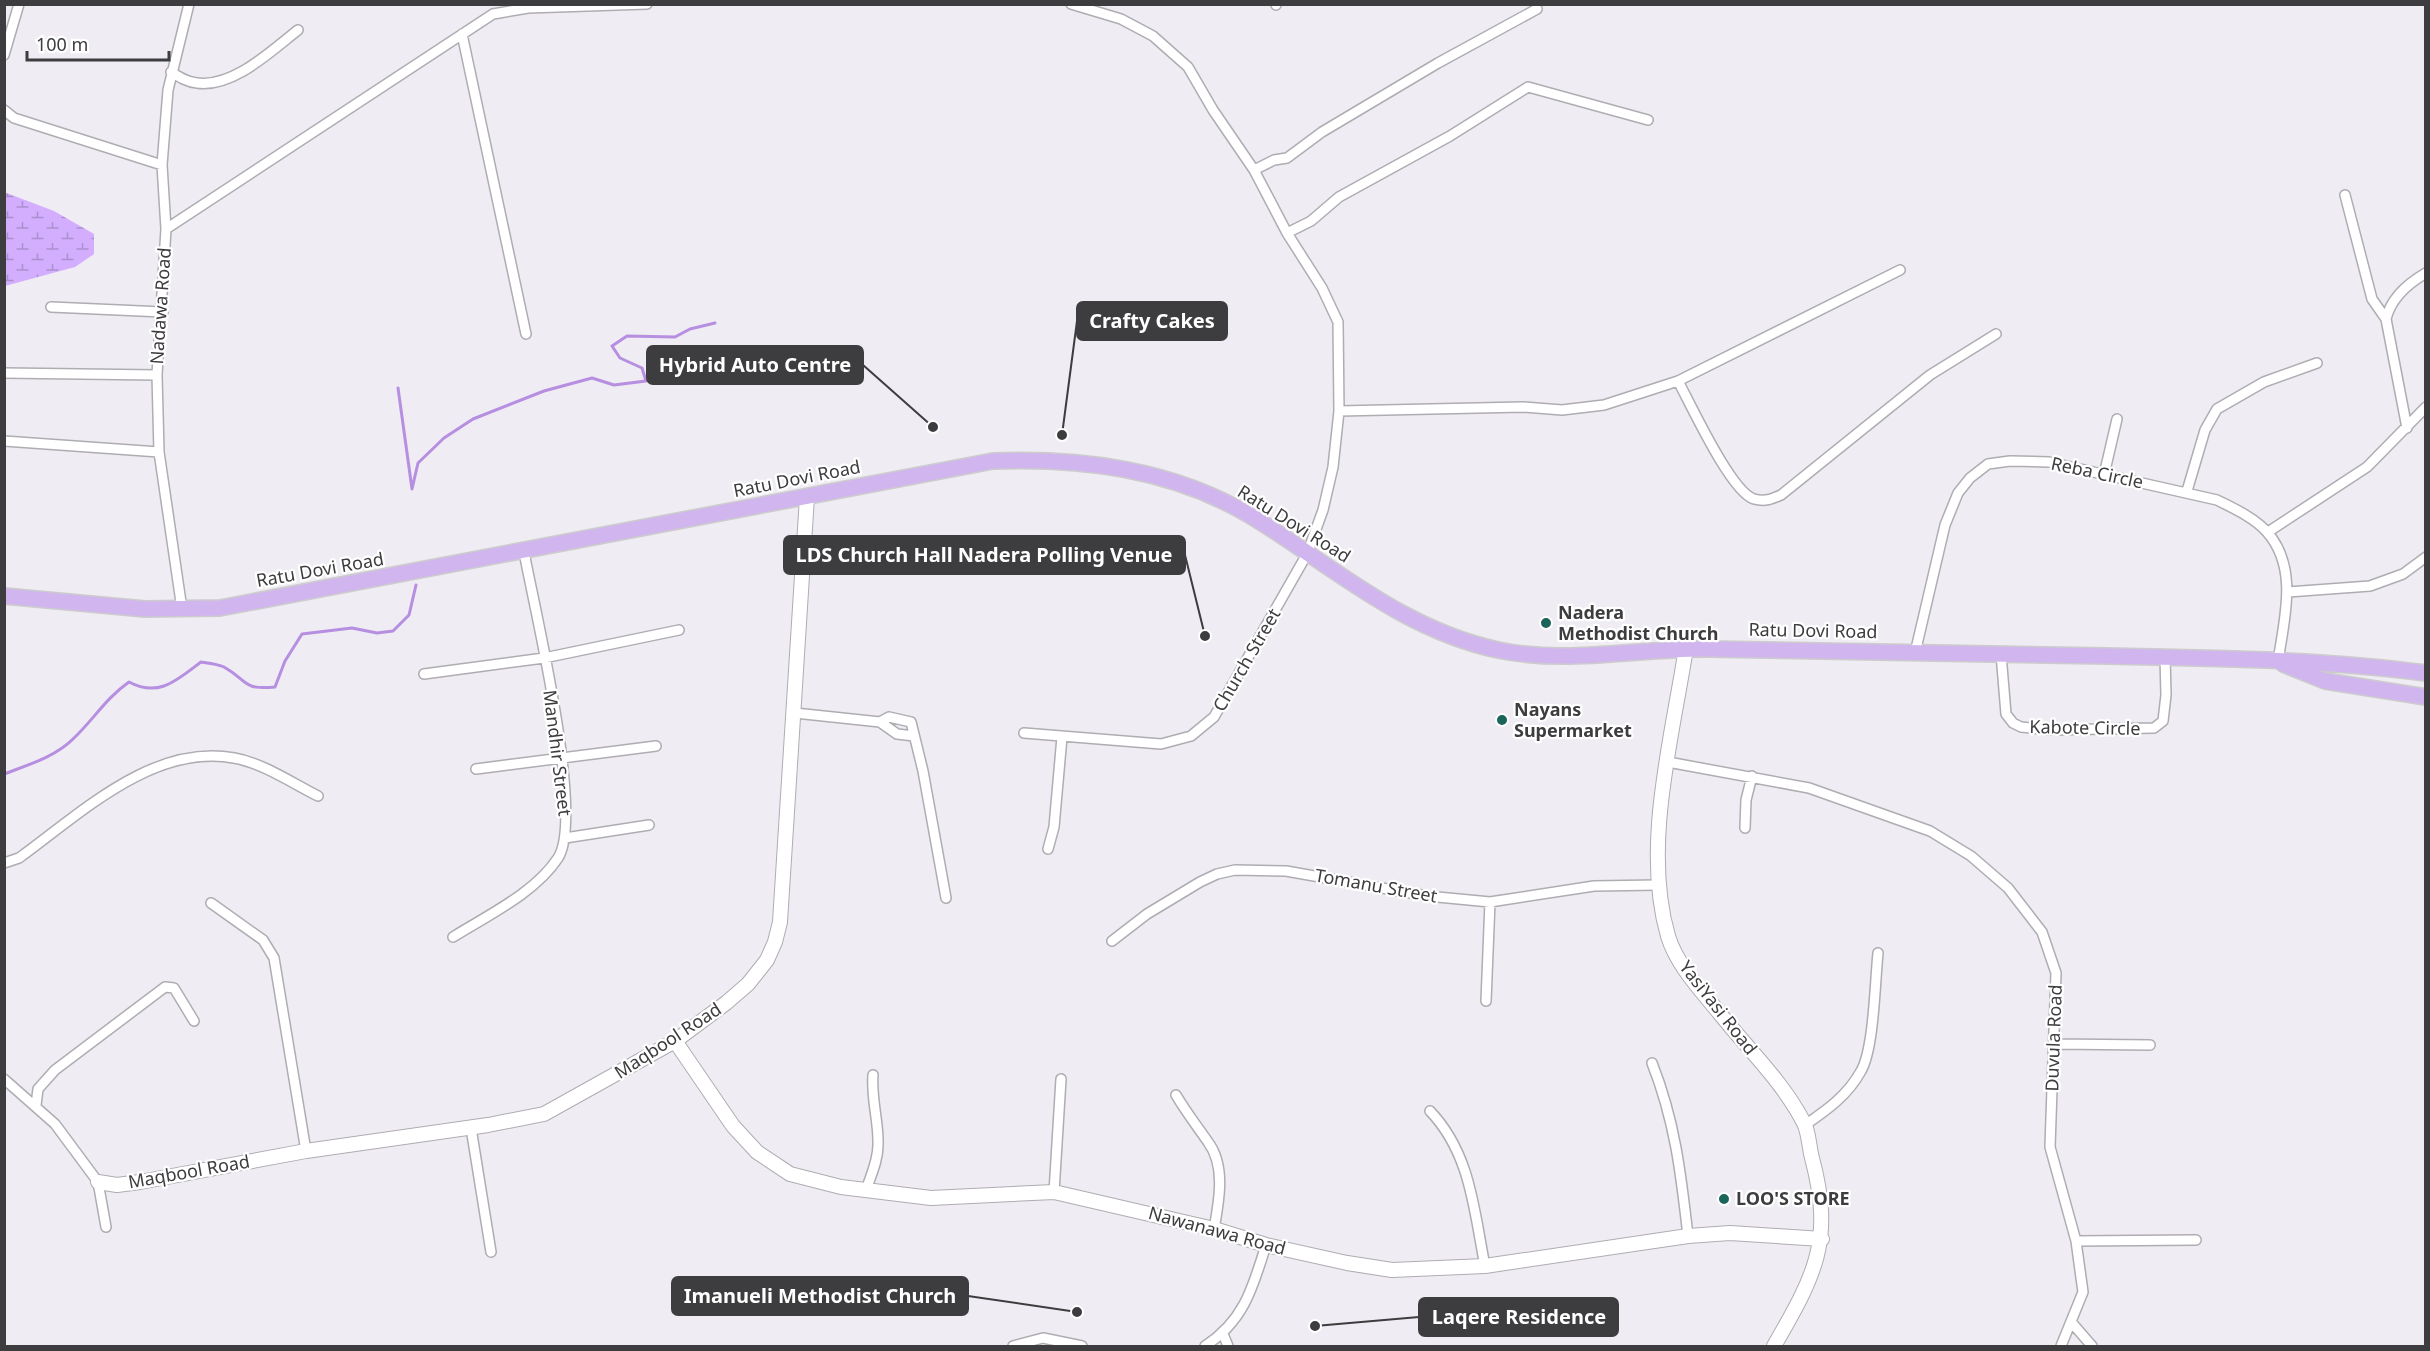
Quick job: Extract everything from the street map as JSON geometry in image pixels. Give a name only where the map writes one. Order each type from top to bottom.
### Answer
[{"type":"main road","name":"Ratu Dovi Road","points":[[4,596],[145,609],[220,608],[993,461],[1045,460],[1096,463],[1138,471],[1199,491],[1249,515],[1381,604],[1437,631],[1497,650],[1574,657],[1686,648],[2164,657],[2347,663],[2426,673]]},
{"type":"main road","name":"Ratu Dovi Road","points":[[2278,662],[2325,681],[2426,697]]},
{"type":"street","points":[[4,55],[19,4]]},
{"type":"street","name":"Nadawa Road","points":[[182,609],[159,452],[157,375],[163,312],[166,229],[162,165],[171,72],[189,4]]},
{"type":"street","points":[[166,229],[494,14],[528,8],[646,4]]},
{"type":"street","name":"Church Street","points":[[1024,733],[1161,744],[1191,736],[1201,730],[1223,705],[1307,554],[1323,510],[1333,467],[1339,411],[1338,322],[1322,288],[1287,233],[1254,170],[1213,110],[1188,67],[1153,36],[1121,19],[1071,4]]},
{"type":"street","points":[[1254,170],[1274,160],[1287,158],[1323,132],[1438,63],[1537,9]]},
{"type":"street","points":[[171,72],[198,84],[220,81],[258,60],[298,30]]},
{"type":"street","points":[[462,34],[526,334]]},
{"type":"street","points":[[1287,233],[1311,221],[1339,197],[1450,136],[1528,87],[1647,120]]},
{"type":"street","points":[[4,110],[14,118],[162,165]]},
{"type":"street","points":[[2345,195],[2372,299],[2386,319]]},
{"type":"street","points":[[1339,411],[1523,407],[1562,410],[1604,405],[1678,381],[1900,270]]},
{"type":"street","points":[[2407,428],[2386,319],[2399,293],[2426,273]]},
{"type":"street","points":[[51,307],[163,312]]},
{"type":"street","points":[[1678,381],[1732,479],[1752,499],[1765,501],[1781,495],[1930,375],[1996,334]]},
{"type":"street","points":[[2187,491],[2205,430],[2217,410],[2264,382],[2317,363]]},
{"type":"street","points":[[4,373],[157,375]]},
{"type":"street","points":[[2268,532],[2367,467],[2426,407]]},
{"type":"street","points":[[2104,475],[2117,419]]},
{"type":"street","points":[[4,441],[159,452]]},
{"type":"street","name":"Reba Circle","points":[[1916,653],[1946,525],[1958,493],[1970,478],[1988,464],[2010,461],[2049,462],[2187,491],[2217,500],[2238,511],[2268,532],[2286,570],[2288,592],[2278,662]]},
{"type":"street","name":"Maqbool Road","points":[[98,1182],[117,1185],[140,1182],[306,1151],[471,1128],[544,1114],[675,1041],[748,984],[767,960],[775,942],[780,921],[807,497]]},
{"type":"street","name":"Mandhir Street","points":[[453,937],[525,891],[549,870],[560,855],[565,838],[567,816],[562,760],[524,552]]},
{"type":"street","points":[[2288,592],[2370,586],[2403,574],[2426,556]]},
{"type":"street","points":[[424,674],[544,658],[679,630]]},
{"type":"street","name":"YasiYasi Road","points":[[1686,648],[1658,824],[1658,885],[1668,937],[1686,972],[1780,1086],[1805,1125],[1820,1189],[1822,1239],[1814,1269],[1774,1347]]},
{"type":"street","name":"Kabote Circle","points":[[2001,654],[2006,714],[2013,723],[2021,727],[2051,730],[2154,728],[2163,721],[2165,709],[2164,657]]},
{"type":"street","points":[[795,713],[880,722],[897,734],[914,736]]},
{"type":"street","points":[[880,722],[890,717],[908,720],[913,725],[945,898]]},
{"type":"street","points":[[1048,849],[1054,827],[1062,737]]},
{"type":"street","points":[[476,769],[562,760],[656,746]]},
{"type":"street","points":[[4,863],[19,858],[136,776],[172,761],[203,754],[236,758],[263,768],[318,796]]},
{"type":"street","name":"Duvula Road","points":[[1668,762],[1809,788],[1930,831],[1971,856],[2008,888],[2042,932],[2056,973],[2050,1147],[2076,1241],[2083,1292],[2061,1347]]},
{"type":"street","points":[[1745,828],[1746,800],[1752,776]]},
{"type":"street","points":[[565,838],[649,825]]},
{"type":"street","name":"Tomanu Street","points":[[1112,940],[1147,914],[1200,882],[1217,874],[1235,870],[1286,871],[1427,896],[1490,902],[1594,886],[1658,885]]},
{"type":"street","points":[[1486,1001],[1490,902]]},
{"type":"street","points":[[211,903],[263,940],[274,958],[306,1151]]},
{"type":"street","points":[[1805,1125],[1842,1096],[1863,1069],[1869,1041],[1878,953]]},
{"type":"street","points":[[36,1105],[38,1089],[55,1070],[165,987],[174,988],[194,1021]]},
{"type":"street","name":"Nawanawa Road","points":[[675,1041],[733,1126],[757,1152],[790,1174],[813,1181],[931,1198],[1054,1192],[1214,1229],[1266,1245],[1347,1263],[1392,1270],[1485,1266],[1688,1236],[1730,1233],[1822,1239]]},
{"type":"street","points":[[2055,1044],[2150,1045]]},
{"type":"street","points":[[1652,1063],[1663,1092],[1680,1157],[1688,1236]]},
{"type":"street","points":[[866,1190],[876,1163],[879,1144],[872,1094],[873,1075]]},
{"type":"street","points":[[4,1079],[55,1124],[98,1182],[106,1227]]},
{"type":"street","points":[[1054,1192],[1061,1079]]},
{"type":"street","points":[[1176,1095],[1191,1121],[1209,1142],[1218,1162],[1219,1200],[1214,1229]]},
{"type":"street","points":[[1430,1111],[1444,1126],[1464,1164],[1470,1183],[1485,1266]]},
{"type":"street","points":[[471,1128],[491,1252]]},
{"type":"street","points":[[2076,1241],[2196,1240]]},
{"type":"street","points":[[1205,1347],[1223,1334],[1244,1307],[1266,1245]]},
{"type":"street","points":[[2072,1323],[2092,1347]]},
{"type":"street","points":[[1223,1334],[1228,1347]]},
{"type":"street","points":[[1013,1347],[1043,1338],[1082,1347]]},
{"type":"green space","points":[[4,192],[54,211],[94,234],[94,254],[75,267],[5,286]]},
{"type":"waterway","points":[[398,388],[412,489],[418,463],[444,438],[473,419],[544,391],[592,378],[614,385],[646,381],[642,368],[620,358],[612,346],[627,336],[675,337],[690,329],[715,323]]},
{"type":"waterway","points":[[4,774],[59,750],[129,682],[150,688],[167,685],[201,662],[224,667],[251,686],[275,687],[285,661],[302,634],[352,628],[377,633],[393,631],[409,615],[416,585]]},
{"type":"place","name":"Hybrid Auto Centre","points":[[933,427]]},
{"type":"place","name":"Crafty Cakes","points":[[1062,435]]},
{"type":"place","name":"Nadera Methodist Church","points":[[1546,623]]},
{"type":"place","name":"LDS Church Hall Nadera Polling Venue","points":[[1205,636]]},
{"type":"place","name":"Nayans Supermarket","points":[[1502,720]]},
{"type":"place","name":"LOO'S STORE","points":[[1724,1199]]},
{"type":"place","name":"Imanueli Methodist Church","points":[[1077,1312]]},
{"type":"place","name":"Laqere Residence","points":[[1315,1326]]}]
